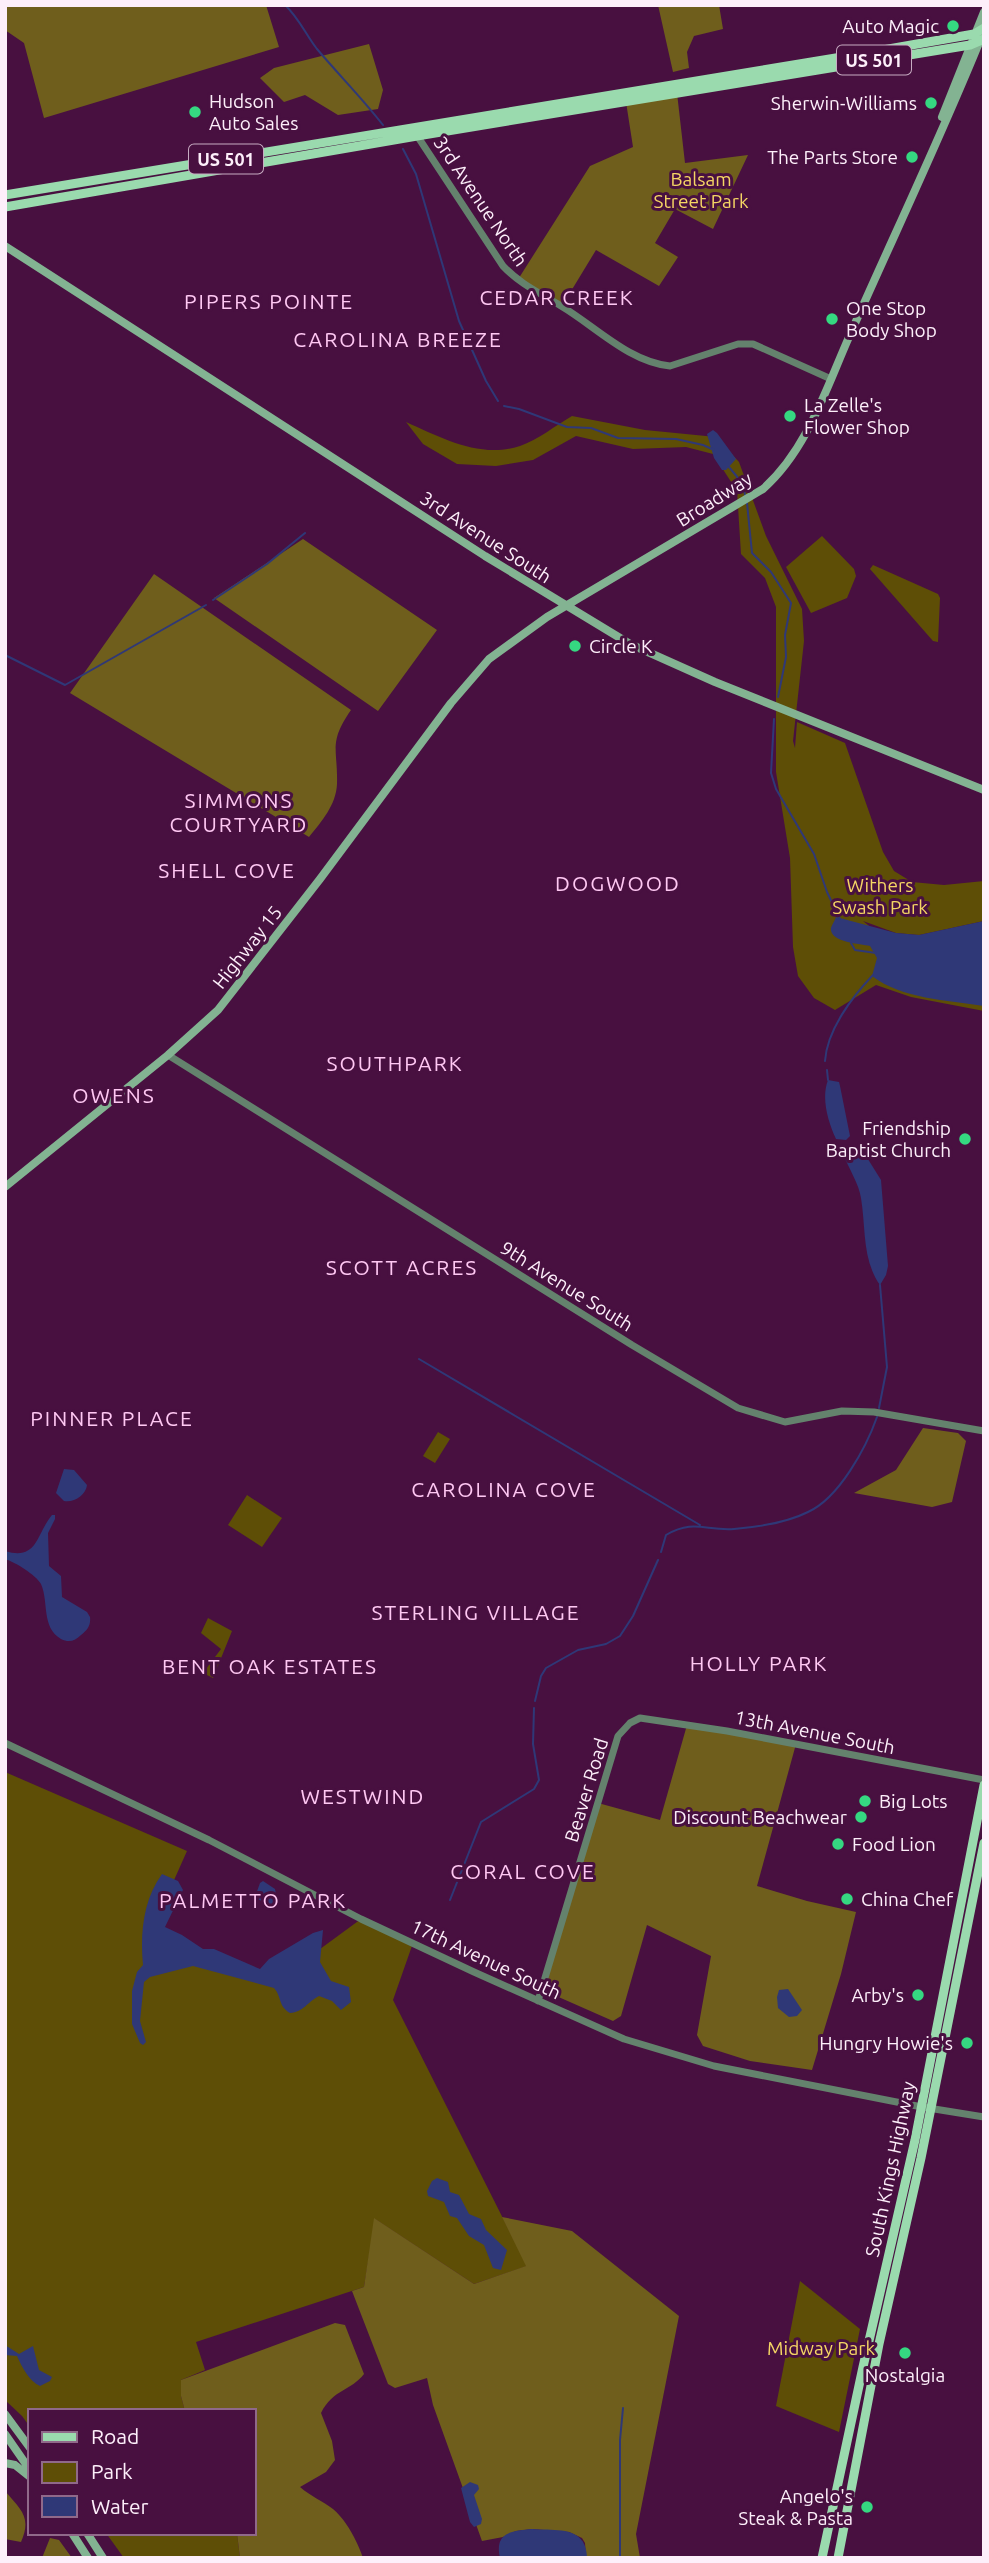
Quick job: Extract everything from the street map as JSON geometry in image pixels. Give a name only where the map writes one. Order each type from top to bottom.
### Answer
[{"type":"main road","name":"Broadway","points":[[566,606],[763,489],[776,477],[800,443],[831,379],[981,35],[984,12]]},
{"type":"main road","name":"US 501","points":[[5,195],[970,45],[981,35]]},
{"type":"main road","name":"US 501","points":[[5,207],[415,132],[981,35]]},
{"type":"main road","name":"Broadway","points":[[849,335],[859,305],[936,131],[970,45]]},
{"type":"main road","name":"3rd Avenue South","points":[[5,246],[485,556],[631,644],[715,682],[984,790]]},
{"type":"main road","name":"Highway 15","points":[[5,1187],[169,1055],[218,1010],[484,664],[504,646],[566,606]]},
{"type":"main road","name":"South Kings Highway","points":[[838,2558],[926,2108],[984,1783]]},
{"type":"main road","name":"South Kings Highway","points":[[822,2558],[984,1843]]},
{"type":"main road","points":[[5,2414],[28,2445]]},
{"type":"main road","points":[[5,2434],[28,2467]]},
{"type":"main road","points":[[5,2463],[15,2465],[28,2475]]},
{"type":"main road","points":[[73,2535],[88,2558]]},
{"type":"main road","points":[[88,2535],[103,2558]]},
{"type":"street","name":"3rd Avenue North","points":[[415,132],[503,266],[517,281],[562,306],[641,358],[670,366],[738,344],[753,344],[831,379]]},
{"type":"street","name":"9th Avenue South","points":[[169,1055],[632,1345],[738,1408],[785,1422],[842,1411],[886,1413],[984,1432]]},
{"type":"street","name":"13th Avenue South","points":[[640,1718],[727,1731],[984,1783]]},
{"type":"street","name":"Beaver Road","points":[[538,2001],[618,1736],[630,1723],[640,1718]]},
{"type":"street","name":"17th Avenue South","points":[[5,1743],[209,1840],[361,1919],[624,2039],[714,2066],[984,2117]]},
{"type":"green space","points":[[5,5],[266,5],[279,47],[44,118],[24,43],[5,30]]},
{"type":"green space","points":[[658,5],[719,5],[723,29],[694,36],[687,52],[689,68],[673,72]]},
{"type":"green space","points":[[369,44],[383,90],[378,109],[338,115],[305,95],[284,102],[260,78],[274,68]]},
{"type":"green space","name":"Balsam Street Park","points":[[677,93],[685,163],[748,155],[713,229],[675,209],[655,243],[678,257],[659,286],[596,250],[562,306],[517,281],[590,166],[633,147],[626,102]]},
{"type":"green space","name":"Withers Swash Park","points":[[572,416],[645,430],[716,437],[739,462],[766,536],[802,609],[804,641],[793,741],[795,748],[797,722],[845,743],[883,852],[894,871],[912,882],[944,885],[984,881],[984,921],[919,935],[896,933],[863,921],[878,933],[933,937],[984,928],[984,1011],[911,997],[876,985],[835,1010],[814,998],[798,976],[793,947],[790,858],[776,772],[776,607],[765,578],[741,554],[737,491],[713,454],[686,447],[633,449],[576,436],[533,460],[496,466],[457,464],[423,444],[406,422],[462,445],[490,450],[520,446]]},
{"type":"green space","points":[[822,536],[854,569],[856,576],[847,598],[811,613],[786,567]]},
{"type":"green space","points":[[303,539],[437,630],[378,711],[214,598]]},
{"type":"green space","points":[[873,565],[938,594],[938,642],[933,641],[870,569]]},
{"type":"green space","points":[[154,574],[351,710],[337,739],[337,784],[334,799],[328,812],[309,837],[70,693]]},
{"type":"green space","points":[[923,1428],[958,1433],[966,1441],[952,1502],[932,1507],[854,1493],[896,1470]]},
{"type":"green space","points":[[438,1432],[450,1439],[435,1463],[423,1456]]},
{"type":"green space","points":[[247,1495],[282,1518],[262,1547],[228,1525]]},
{"type":"green space","points":[[208,1618],[232,1631],[213,1678],[203,1673],[221,1649],[201,1633]]},
{"type":"green space","points":[[687,1725],[796,1744],[757,1886],[856,1912],[841,1974],[812,2070],[750,2061],[703,2046],[697,2035],[711,1956],[647,1925],[621,2016],[613,2021],[554,1995],[545,1978],[598,1803],[660,1820]]},
{"type":"green space","points":[[5,1772],[187,1851],[150,1934],[271,1985],[361,1919],[413,1943],[393,2000],[527,2266],[474,2284],[375,2219],[364,2287],[196,2342],[205,2370],[181,2380],[184,2409],[28,2409],[28,2424],[5,2400]]},
{"type":"green space","points":[[502,2217],[572,2231],[679,2316],[636,2534],[640,2558],[586,2558],[582,2538],[569,2532],[532,2529],[482,2541],[433,2405],[427,2378],[395,2388],[388,2384],[352,2291],[364,2287],[374,2218],[474,2284],[526,2266]]},
{"type":"green space","name":"Midway Park","points":[[800,2281],[860,2329],[839,2432],[776,2406]]},
{"type":"green space","points":[[335,2323],[345,2325],[364,2374],[331,2399],[321,2413],[332,2441],[335,2460],[326,2472],[300,2487],[343,2519],[363,2558],[240,2558],[237,2535],[256,2535],[256,2409],[184,2409],[181,2380]]},
{"type":"green space","points":[[5,2491],[20,2509],[25,2520],[21,2542],[5,2539]]},
{"type":"green space","points":[[107,2535],[237,2535],[240,2558],[124,2558]]},
{"type":"green space","points":[[50,2538],[59,2540],[72,2558],[42,2558]]},
{"type":"water","points":[[713,430],[736,459],[726,470],[722,470],[714,458],[707,434]]},
{"type":"water","points":[[836,917],[896,933],[919,935],[984,921],[984,1006],[911,994],[884,984],[872,976],[877,958],[870,946],[846,942],[832,933],[831,928]]},
{"type":"water","points":[[828,1080],[839,1082],[850,1136],[846,1140],[836,1139],[828,1118],[825,1094]]},
{"type":"water","points":[[861,1148],[881,1180],[888,1266],[880,1285],[867,1254],[860,1193],[844,1156],[849,1150]]},
{"type":"water","points":[[64,1469],[74,1470],[87,1485],[82,1495],[72,1501],[64,1501],[56,1493]]},
{"type":"water","points":[[52,1515],[55,1515],[55,1519],[48,1533],[49,1566],[61,1576],[62,1597],[87,1612],[90,1617],[87,1629],[72,1641],[61,1639],[51,1628],[38,1580],[25,1569],[5,1559],[5,1551],[16,1553],[30,1549]]},
{"type":"water","points":[[162,1874],[178,1881],[183,1890],[165,1927],[203,1949],[214,1949],[260,1969],[269,1959],[323,1930],[320,1962],[331,1981],[349,1987],[351,2002],[341,2010],[332,2001],[319,1996],[299,2011],[290,2013],[274,1988],[193,1966],[150,1977],[144,1982],[140,2021],[146,2042],[143,2045],[140,2043],[132,2024],[132,1991],[137,1972],[143,1965],[142,1941],[147,1906]]},
{"type":"water","points":[[263,1881],[275,1889],[277,1899],[273,1904],[266,1904],[255,1897]]},
{"type":"water","points":[[788,1989],[802,2010],[797,2016],[789,2017],[778,2008],[779,1990]]},
{"type":"water","points":[[437,2178],[448,2182],[450,2192],[459,2195],[469,2214],[481,2219],[486,2230],[507,2250],[501,2270],[493,2268],[484,2245],[469,2236],[457,2218],[450,2216],[444,2202],[428,2196],[427,2191],[432,2181]]},
{"type":"water","points":[[5,2345],[19,2354],[33,2346],[39,2370],[52,2377],[50,2381],[40,2386],[32,2381],[17,2356],[5,2355]]},
{"type":"water","points":[[470,2482],[478,2485],[479,2489],[474,2495],[482,2519],[481,2524],[474,2527],[470,2522],[461,2488]]},
{"type":"water","points":[[532,2529],[560,2530],[576,2535],[582,2540],[587,2558],[500,2558],[500,2543],[506,2534]]},
{"type":"waterway","points":[[285,5],[317,49],[383,125]]},
{"type":"waterway","points":[[403,149],[416,174],[459,321],[498,401]]},
{"type":"waterway","points":[[504,406],[567,427],[591,428],[618,438],[676,439],[714,450]]},
{"type":"waterway","points":[[729,467],[743,484],[745,495]]},
{"type":"waterway","points":[[747,503],[752,553],[771,572],[791,603],[785,635],[786,657],[778,697]]},
{"type":"waterway","points":[[213,600],[267,564],[305,533]]},
{"type":"waterway","points":[[5,655],[65,685],[206,605]]},
{"type":"waterway","points":[[774,719],[771,773],[776,789],[814,854],[840,919]]},
{"type":"waterway","points":[[851,943],[855,950],[876,953]]},
{"type":"waterway","points":[[825,1061],[830,1038],[836,1026],[849,1004],[873,975]]},
{"type":"waterway","points":[[827,1070],[828,1080]]},
{"type":"waterway","points":[[879,1408],[887,1367],[880,1285]]},
{"type":"waterway","points":[[419,1359],[700,1525]]},
{"type":"waterway","points":[[661,1552],[666,1535],[676,1530],[692,1527],[734,1529],[762,1526],[808,1512],[841,1484],[866,1443],[877,1417]]},
{"type":"waterway","points":[[535,1701],[541,1676],[546,1668],[578,1650],[606,1644],[620,1636],[633,1616],[658,1560]]},
{"type":"waterway","points":[[450,1900],[481,1822],[534,1789],[539,1780],[533,1744],[534,1708]]},
{"type":"waterway","points":[[620,2558],[620,2440],[623,2408]]},
{"type":"place","name":"Auto Magic","points":[[953,26]]},
{"type":"place","name":"Sherwin-Williams","points":[[931,103]]},
{"type":"place","name":"Hudson Auto Sales","points":[[195,112]]},
{"type":"place","name":"The Parts Store","points":[[912,157]]},
{"type":"place","name":"One Stop Body Shop","points":[[832,319]]},
{"type":"place","name":"La Zelle's Flower Shop","points":[[790,416]]},
{"type":"place","name":"Circle K","points":[[575,646]]},
{"type":"place","name":"Friendship Baptist Church","points":[[965,1139]]},
{"type":"place","name":"Big Lots","points":[[865,1801]]},
{"type":"place","name":"Discount Beachwear","points":[[861,1817]]},
{"type":"place","name":"Food Lion","points":[[838,1844]]},
{"type":"place","name":"China Chef","points":[[847,1899]]},
{"type":"place","name":"Arby's","points":[[918,1995]]},
{"type":"place","name":"Hungry Howie's","points":[[967,2043]]},
{"type":"place","name":"Nostalgia","points":[[905,2353]]},
{"type":"place","name":"Angelo's Steak & Pasta","points":[[867,2507]]},
{"type":"district","name":"CEDAR CREEK","points":[[557,297]]},
{"type":"district","name":"PIPERS POINTE","points":[[269,301]]},
{"type":"district","name":"CAROLINA BREEZE","points":[[398,339]]},
{"type":"district","name":"SIMMONS COURTYARD","points":[[239,812]]},
{"type":"district","name":"SHELL COVE","points":[[227,870]]},
{"type":"district","name":"DOGWOOD","points":[[618,883]]},
{"type":"district","name":"SOUTHPARK","points":[[395,1063]]},
{"type":"district","name":"OWENS","points":[[114,1095]]},
{"type":"district","name":"SCOTT ACRES","points":[[402,1267]]},
{"type":"district","name":"PINNER PLACE","points":[[112,1418]]},
{"type":"district","name":"CAROLINA COVE","points":[[504,1489]]},
{"type":"district","name":"STERLING VILLAGE","points":[[476,1612]]},
{"type":"district","name":"HOLLY PARK","points":[[759,1663]]},
{"type":"district","name":"BENT OAK ESTATES","points":[[270,1666]]},
{"type":"district","name":"WESTWIND","points":[[363,1796]]},
{"type":"district","name":"CORAL COVE","points":[[523,1871]]},
{"type":"district","name":"PALMETTO PARK","points":[[253,1900]]}]
